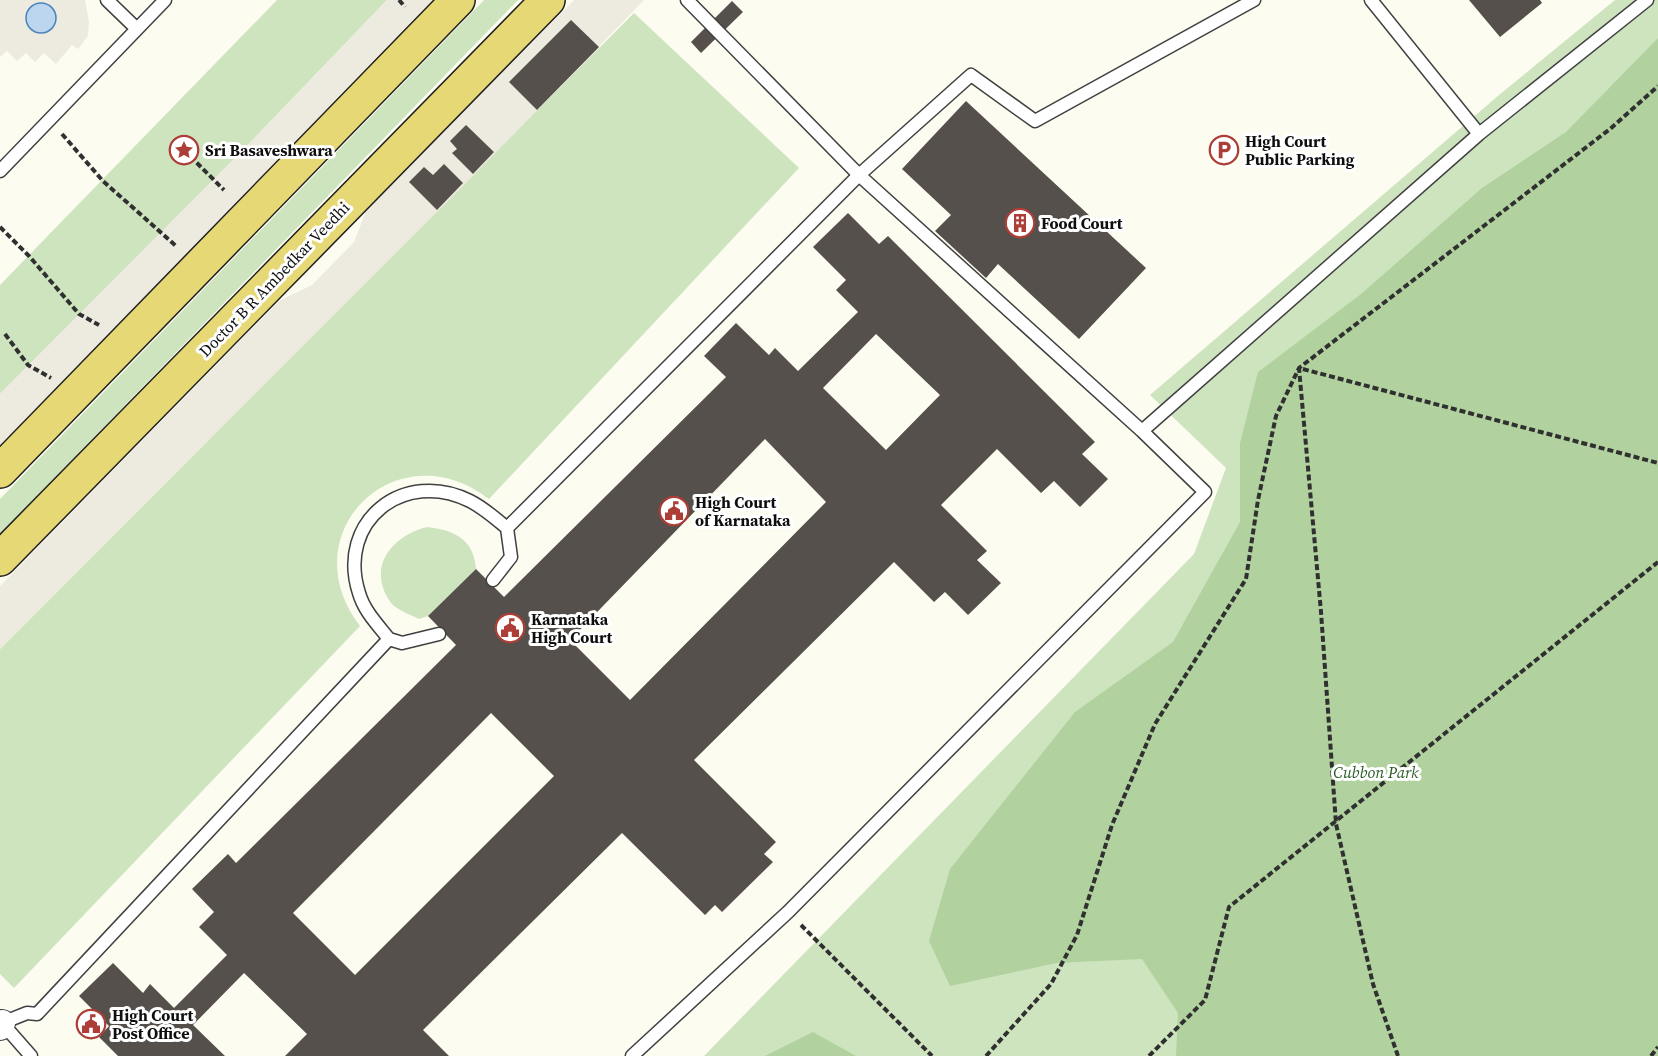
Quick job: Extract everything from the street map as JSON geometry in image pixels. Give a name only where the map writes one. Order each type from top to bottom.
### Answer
[{"type":"main road","points":[[0,471],[458,0]]},
{"type":"main road","name":"Doctor B R Ambedkar Veedhi","points":[[0,559],[548,0]]},
{"type":"lane","points":[[107,0],[137,29]]},
{"type":"lane","points":[[0,171],[165,0]]},
{"type":"lane","points":[[632,1056],[788,912],[1205,492],[1142,431],[859,175],[687,0]]},
{"type":"lane","points":[[507,528],[859,175],[971,75],[1035,121],[1254,0]]},
{"type":"lane","points":[[1371,0],[1479,134]]},
{"type":"lane","points":[[1142,431],[1479,134],[1647,0]]},
{"type":"lane","points":[[439,634],[402,643],[389,639],[364,606],[355,570],[355,549],[361,532],[380,508],[401,495],[432,491],[470,500],[507,528],[512,557],[494,580]]},
{"type":"lane","points":[[31,1056],[1,1023],[27,1013],[37,1014],[389,639]]},
{"type":"path","points":[[399,0],[405,7]]},
{"type":"path","points":[[986,1056],[1051,984],[1077,935],[1112,825],[1155,724],[1245,579],[1258,500],[1276,416],[1299,368],[1611,129],[1658,86]]},
{"type":"path","points":[[49,120],[103,181],[180,248]]},
{"type":"path","points":[[183,150],[224,190]]},
{"type":"path","points":[[0,227],[29,256],[79,314],[102,327],[124,346]]},
{"type":"path","points":[[5,334],[28,365],[54,380]]},
{"type":"path","points":[[1299,368],[1658,463]]},
{"type":"path","points":[[1299,368],[1321,612],[1336,824],[1373,984],[1398,1056]]},
{"type":"path","points":[[1149,1056],[1205,1000],[1229,907],[1336,824],[1658,562]]},
{"type":"path","points":[[788,912],[932,1056]]},
{"type":"path","points":[[1651,1056],[1658,1047]]},
{"type":"green space","points":[[277,0],[387,0],[242,151],[0,394],[0,285]]},
{"type":"green space","points":[[484,0],[518,0],[0,534],[0,499]]},
{"type":"green space","name":"Cubbon Park","points":[[1615,0],[1658,0],[1658,1056],[704,1056],[1194,554],[1226,468],[1150,395],[1499,95]]},
{"type":"green space","points":[[634,13],[799,168],[489,499],[454,480],[420,476],[389,483],[363,501],[345,526],[337,557],[341,591],[360,626],[14,988],[0,974],[0,649]]},
{"type":"green space","name":"Cubbon Park","points":[[1658,38],[1658,1056],[1176,1056],[1178,1013],[1142,959],[1056,963],[950,986],[929,941],[950,869],[1075,712],[1173,642],[1240,522],[1240,443],[1258,372],[1361,294],[1482,188],[1566,132]]},
{"type":"green space","points":[[427,527],[454,534],[467,543],[476,569],[428,616],[419,619],[391,603],[381,578],[382,566],[393,546],[414,531]]},
{"type":"green space","points":[[813,1032],[856,1056],[765,1056]]},
{"type":"shaded area","points":[[0,0],[85,0],[89,22],[88,36],[78,49],[72,45],[56,64],[44,53],[35,62],[26,53],[17,61],[7,51],[0,57]]},
{"type":"shaded area","points":[[387,0],[432,0],[0,446],[0,394],[242,151]]},
{"type":"shaded area","points":[[574,0],[644,0],[470,179],[0,649],[0,586],[279,301],[312,285],[354,242],[366,211]]},
{"type":"water","points":[[41,3],[52,7],[56,18],[52,29],[41,33],[30,29],[26,18],[30,7]]},
{"type":"building","points":[[1469,0],[1540,0],[1542,3],[1500,37]]},
{"type":"building","points":[[732,1],[743,12],[701,53],[691,42]]},
{"type":"building","points":[[571,20],[599,47],[537,110],[509,82]]},
{"type":"building","name":"Food Court","points":[[966,101],[1146,268],[1079,339],[998,264],[986,278],[935,231],[951,215],[902,169]]},
{"type":"building","points":[[466,125],[494,152],[473,174],[452,153],[457,149],[450,141]]},
{"type":"building","points":[[444,164],[463,183],[437,210],[409,182],[424,167],[433,175]]},
{"type":"building","name":"Karnataka High Court","points":[[848,213],[879,244],[888,236],[1095,442],[1082,454],[1108,479],[1080,507],[1054,481],[1041,493],[997,449],[941,505],[987,551],[977,560],[1001,583],[968,615],[945,592],[934,602],[894,562],[694,760],[776,842],[764,854],[773,862],[722,912],[715,905],[705,915],[622,833],[423,1030],[449,1056],[285,1056],[307,1034],[244,973],[193,1025],[225,1056],[118,1056],[99,1037],[109,1026],[79,996],[113,963],[143,993],[150,984],[174,1008],[227,955],[199,927],[214,912],[192,889],[228,854],[236,863],[456,645],[428,616],[476,569],[504,597],[726,377],[704,356],[736,323],[769,355],[775,348],[798,371],[858,312],[836,290],[846,280],[813,247]],"holes":[[[876,334],[940,395],[886,450],[823,388]],[[765,439],[826,502],[630,700],[570,640]],[[491,713],[554,776],[355,975],[293,913]]]},
{"type":"place","name":"Sri Basaveshwara","points":[[184,150]]},
{"type":"place","name":"High Court Public Parking","points":[[1224,150]]},
{"type":"place","name":"Food Court","points":[[1020,223]]},
{"type":"place","name":"High Court of Karnataka","points":[[674,511]]},
{"type":"place","name":"Karnataka High Court","points":[[510,628]]},
{"type":"place","name":"High Court Post Office","points":[[91,1024]]}]
